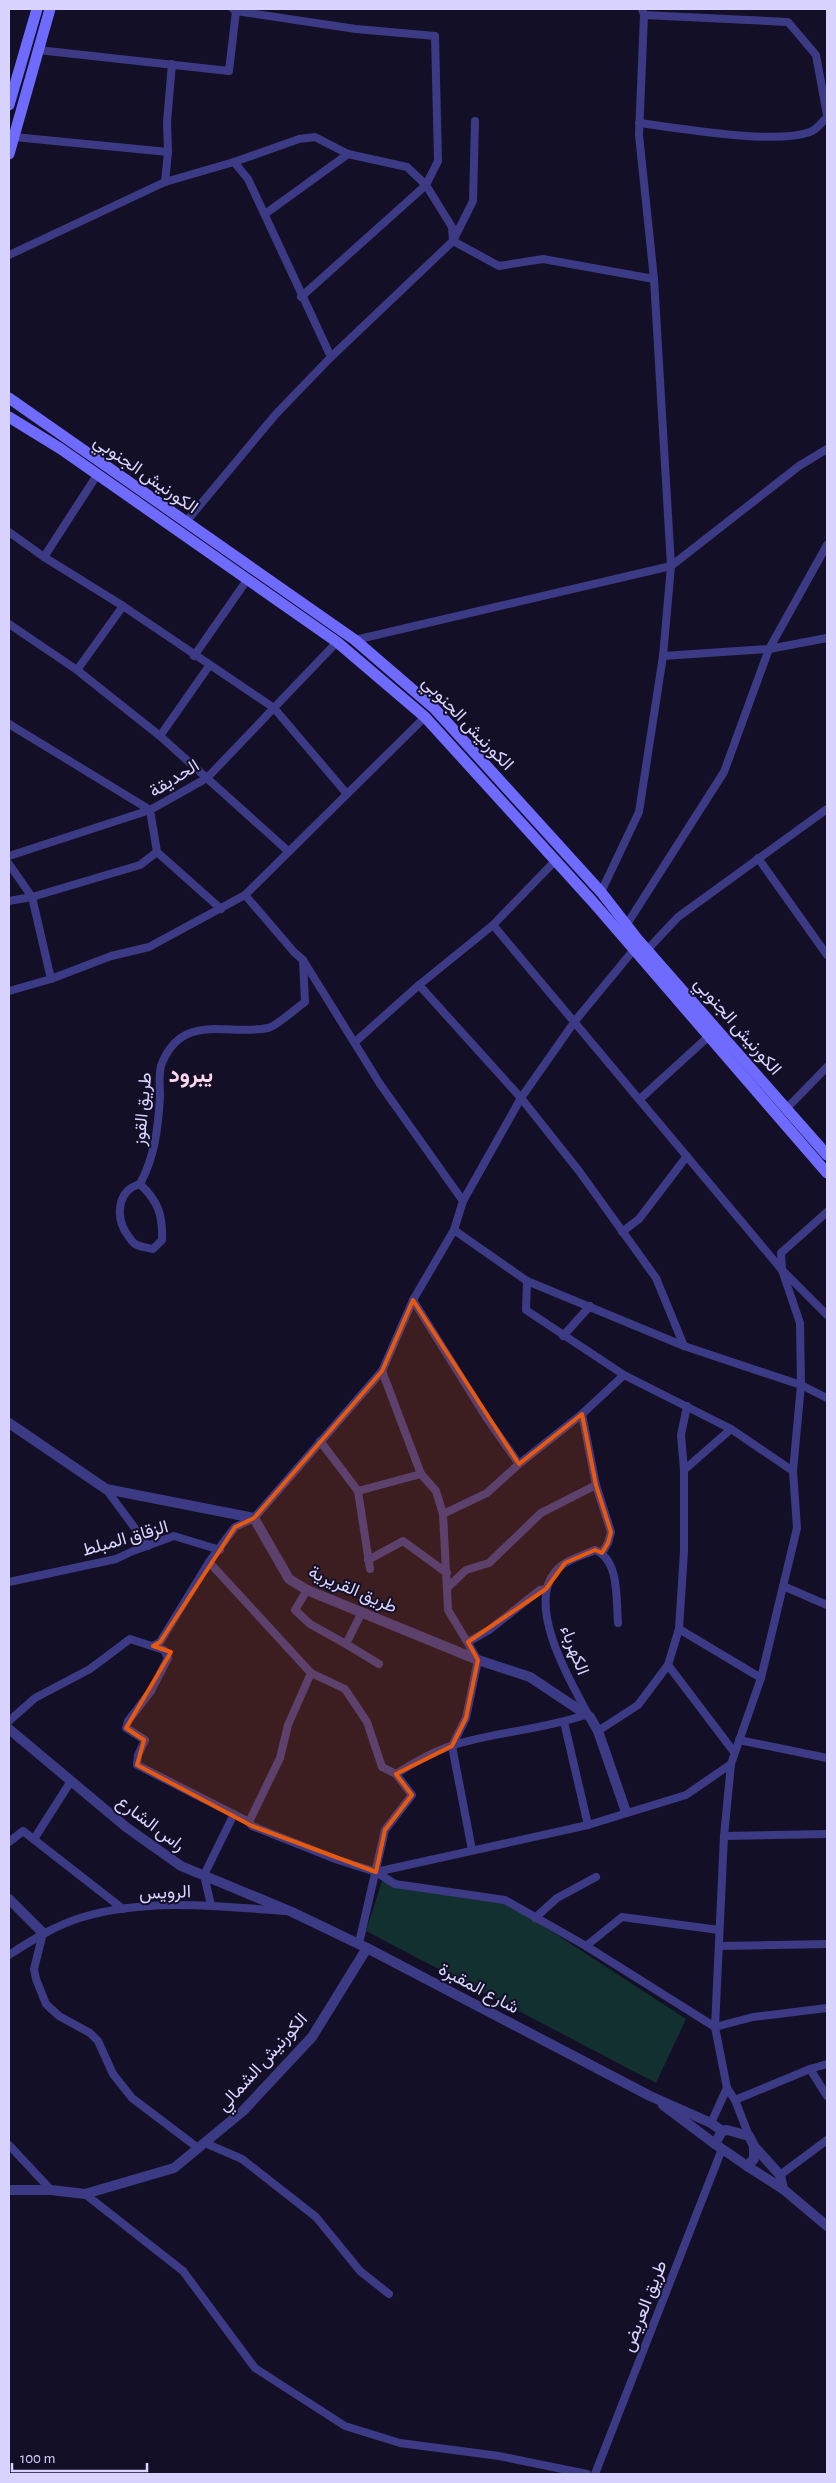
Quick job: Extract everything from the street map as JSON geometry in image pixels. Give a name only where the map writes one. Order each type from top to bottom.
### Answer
[{"type":"main road","points":[[9,106],[36,9]]},
{"type":"main road","points":[[9,154],[50,9]]},
{"type":"main road","name":"الكورنيش الجنوبي","points":[[9,398],[185,523],[355,640],[434,708],[601,892],[627,924],[640,947],[709,1036],[827,1173]]},
{"type":"main road","name":"الكورنيش الجنوبي","points":[[9,417],[97,475],[337,642],[425,717],[556,860],[640,947],[827,1155]]},
{"type":"street","points":[[38,50],[230,70],[235,10],[356,29],[435,36],[438,161],[426,184],[301,296]]},
{"type":"street","points":[[601,892],[639,812],[663,656],[671,566],[654,279],[639,123],[643,12],[788,22],[816,55],[827,116],[813,132],[790,137],[749,135],[639,123]]},
{"type":"street","points":[[165,182],[168,152],[167,122],[172,64]]},
{"type":"street","points":[[185,523],[276,414],[331,358],[453,242],[473,201],[474,121]]},
{"type":"street","points":[[14,137],[168,152]]},
{"type":"street","points":[[9,255],[165,182],[234,162],[299,138],[315,137],[348,154],[407,167],[426,184],[452,227],[453,242]]},
{"type":"street","points":[[265,214],[348,154]]},
{"type":"street","points":[[234,162],[248,179],[331,358]]},
{"type":"street","points":[[453,242],[499,266],[543,259],[654,279]]},
{"type":"street","points":[[355,640],[671,566],[799,466],[827,449]]},
{"type":"street","points":[[44,558],[97,475]]},
{"type":"street","points":[[9,532],[44,558],[123,606],[194,656],[274,708],[347,794]]},
{"type":"street","points":[[627,924],[724,772],[769,650],[827,545]]},
{"type":"street","points":[[194,656],[247,580]]},
{"type":"street","points":[[77,670],[123,606]]},
{"type":"street","points":[[9,624],[77,670],[160,736],[288,852]]},
{"type":"street","points":[[663,656],[769,650],[827,638]]},
{"type":"street","name":"الحديقة","points":[[9,856],[150,810],[207,778],[337,642]]},
{"type":"street","points":[[160,736],[209,666]]},
{"type":"street","points":[[9,991],[51,979],[111,956],[149,947],[245,895],[425,717]]},
{"type":"street","points":[[9,724],[150,810],[157,852],[221,908]]},
{"type":"street","points":[[153,1646],[160,1642],[209,1562],[220,1550],[235,1527],[254,1518],[382,1371],[413,1300],[454,1230],[463,1201],[521,1098],[575,1021],[640,947],[678,917],[827,809]]},
{"type":"street","points":[[9,901],[32,897],[140,864],[157,852]]},
{"type":"street","points":[[758,858],[827,955]]},
{"type":"street","points":[[355,1042],[419,985],[493,925],[556,860]]},
{"type":"street","points":[[9,864],[32,897],[51,979]]},
{"type":"street","points":[[245,895],[303,960],[380,1084],[463,1201]]},
{"type":"street","points":[[493,925],[782,1270],[827,1315]]},
{"type":"street","name":"طريق القوز","points":[[140,1184],[152,1196],[160,1211],[162,1240],[153,1249],[136,1245],[124,1230],[118,1213],[123,1196],[131,1187],[140,1184],[154,1152],[158,1126],[161,1065],[171,1044],[184,1033],[211,1029],[270,1028],[305,1002],[303,960]]},
{"type":"street","points":[[419,985],[521,1098],[579,1171],[656,1278],[684,1346]]},
{"type":"street","points":[[640,1099],[709,1036]]},
{"type":"street","points":[[786,1109],[827,1067]]},
{"type":"street","points":[[622,1232],[639,1219],[687,1156]]},
{"type":"street","points":[[784,2189],[780,2175],[754,2146],[735,2100],[727,2088],[715,2027],[720,1946],[719,1930],[724,1836],[731,1764],[761,1678],[797,1528],[793,1471],[801,1385],[800,1323],[782,1270],[781,1253],[827,1212]]},
{"type":"street","points":[[454,1230],[527,1281],[684,1346],[801,1385],[827,1398]]},
{"type":"street","points":[[527,1281],[526,1310],[624,1375],[731,1430],[793,1471]]},
{"type":"street","points":[[413,1300],[486,1417],[519,1464]]},
{"type":"street","points":[[563,1336],[590,1306]]},
{"type":"street","points":[[382,1371],[421,1474],[436,1491],[443,1514],[448,1610],[478,1660],[466,1718],[452,1746],[472,1850]]},
{"type":"street","points":[[443,1514],[488,1493],[519,1464],[582,1414],[624,1375]]},
{"type":"street","points":[[598,1731],[638,1704],[668,1665],[678,1629],[684,1551],[684,1470],[681,1435],[687,1406]]},
{"type":"street","points":[[582,1414],[596,1486],[611,1532],[608,1543],[602,1553]]},
{"type":"street","points":[[10,1428],[106,1489],[148,1546]]},
{"type":"street","points":[[684,1470],[731,1430]]},
{"type":"street","points":[[320,1441],[358,1491],[370,1569]]},
{"type":"street","points":[[358,1491],[421,1474]]},
{"type":"street","points":[[447,1588],[466,1570],[489,1563],[541,1513],[596,1486]]},
{"type":"street","points":[[106,1489],[254,1518]]},
{"type":"street","name":"طريق القريرية","points":[[254,1518],[289,1579],[307,1590],[478,1660],[530,1677],[587,1716],[598,1731],[626,1812]]},
{"type":"street","name":"الزقاق المبلط","points":[[9,1582],[116,1559],[174,1536],[220,1550]]},
{"type":"street","points":[[368,1560],[403,1541],[447,1573]]},
{"type":"street","points":[[468,1642],[489,1630],[540,1590],[546,1589],[555,1572],[565,1563],[595,1550],[607,1558],[612,1570],[618,1623]]},
{"type":"street","points":[[209,1562],[311,1673],[345,1689],[367,1722],[382,1767],[396,1774],[412,1795],[385,1830],[363,1946]]},
{"type":"street","points":[[783,1586],[827,1606]]},
{"type":"street","name":"الكهرباء","points":[[546,1589],[544,1606],[552,1636],[587,1716]]},
{"type":"street","points":[[307,1590],[295,1610],[310,1624],[379,1664]]},
{"type":"street","points":[[346,1644],[362,1612]]},
{"type":"street","points":[[678,1629],[761,1678]]},
{"type":"street","points":[[9,1721],[35,1698],[90,1669],[130,1639],[153,1646],[164,1650],[168,1658],[151,1690],[128,1721],[126,1728],[145,1740],[138,1755],[137,1764],[249,1822],[252,1826],[338,1860],[376,1872],[395,1884],[505,1900],[586,1946],[715,2027],[753,2017],[827,2008]]},
{"type":"street","points":[[668,1665],[734,1752]]},
{"type":"street","points":[[249,1822],[280,1758],[288,1725],[311,1673]]},
{"type":"street","points":[[396,1774],[430,1754],[452,1746],[587,1716]]},
{"type":"street","points":[[564,1722],[588,1825]]},
{"type":"street","name":"راس الشارع","points":[[9,1729],[126,1827],[181,1866],[292,1912]]},
{"type":"street","points":[[739,1740],[827,1758]]},
{"type":"street","points":[[376,1872],[588,1825],[686,1795],[731,1764]]},
{"type":"street","points":[[34,1839],[70,1781]]},
{"type":"street","points":[[211,1905],[204,1875],[234,1814]]},
{"type":"street","points":[[9,1842],[23,1831],[123,1909]]},
{"type":"street","points":[[724,1836],[827,1834]]},
{"type":"street","points":[[535,1918],[557,1898],[596,1877]]},
{"type":"street","points":[[9,1899],[43,1933],[34,1969],[46,2004],[58,2016],[90,2033],[98,2041],[113,2074],[132,2098],[202,2146],[242,2159],[316,2217],[360,2271],[389,2294]]},
{"type":"street","name":"الرويس","points":[[9,1955],[43,1933],[83,1917],[123,1909],[150,1905],[211,1905],[292,1912]]},
{"type":"street","name":"شارع المقبرة","points":[[292,1912],[363,1946],[650,2096]]},
{"type":"street","points":[[586,1946],[622,1917],[719,1930]]},
{"type":"street","points":[[720,1946],[827,1944]]},
{"type":"street","name":"الكورنيش الشمالي","points":[[9,2190],[51,2190],[85,2194],[174,2168],[244,2111],[312,2037],[363,1946]]},
{"type":"street","points":[[735,2100],[810,2069],[827,2064]]},
{"type":"street","points":[[810,2069],[827,2096]]},
{"type":"street","points":[[711,2123],[727,2088]]},
{"type":"street","points":[[650,2096],[711,2123],[722,2131],[727,2130],[749,2136]]},
{"type":"street","points":[[650,2096],[746,2166],[784,2189],[827,2224]]},
{"type":"street","points":[[719,2146],[722,2131]]},
{"type":"street","points":[[780,2175],[827,2140]]},
{"type":"street","points":[[9,2145],[51,2190]]},
{"type":"street","name":"طريق العريض","points":[[595,2474],[719,2146]]},
{"type":"street","points":[[746,2166],[754,2159],[754,2146]]},
{"type":"street","points":[[85,2194],[183,2271],[255,2368],[345,2426],[400,2443],[499,2456],[587,2474]]},
{"type":"highlighted area","points":[[413,1300],[519,1464],[582,1414],[596,1485],[611,1532],[608,1543],[602,1553],[595,1550],[565,1563],[546,1589],[468,1642],[478,1660],[466,1718],[452,1746],[396,1774],[412,1795],[385,1830],[376,1872],[252,1826],[137,1765],[144,1740],[126,1728],[171,1652],[153,1646],[160,1642],[235,1527],[254,1518],[382,1371]]},
{"type":"green space","points":[[382,1881],[495,1898],[513,1906],[686,2019],[656,2083],[366,1931]]},
{"type":"district","name":"يبرود","points":[[191,1074]]}]
